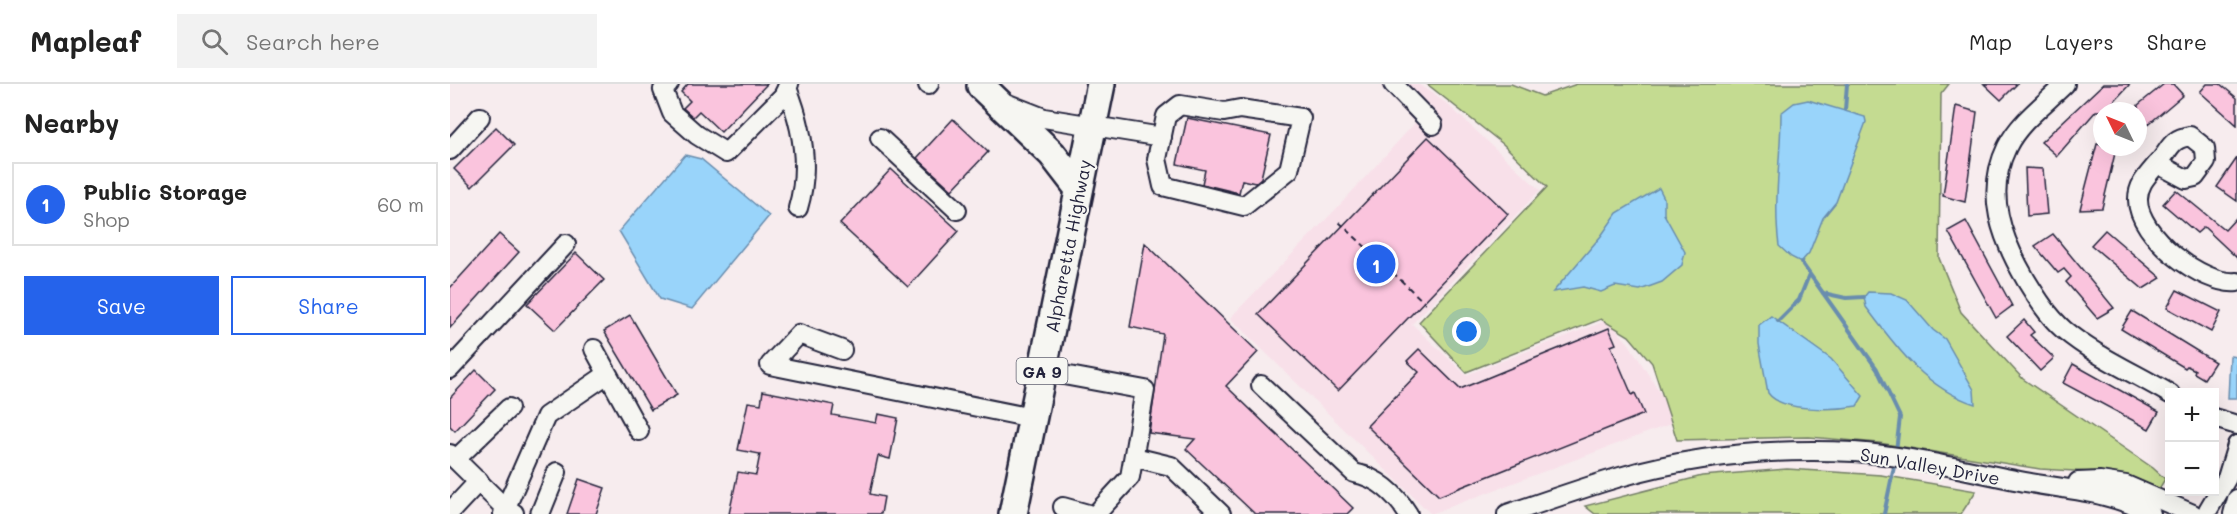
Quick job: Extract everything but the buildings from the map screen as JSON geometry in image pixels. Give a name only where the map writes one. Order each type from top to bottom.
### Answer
[{"type":"highway","name":"Alpharetta Highway","points":[[1013,514],[1101,84]]},
{"type":"highway","points":[[980,85],[1052,154],[1079,189]]},
{"type":"street","points":[[669,84],[663,90],[672,113],[697,135],[726,153],[783,96],[788,86]]},
{"type":"street","points":[[1393,84],[1433,124]]},
{"type":"street","points":[[2065,84],[2022,125],[2007,147],[1996,191],[2001,233],[2029,286],[2054,321],[2077,339],[2165,392]]},
{"type":"street","points":[[980,85],[1022,111],[1092,127],[1162,137]]},
{"type":"street","points":[[788,86],[797,114],[804,153],[802,195],[798,208]]},
{"type":"street","points":[[1180,105],[1224,112],[1240,109],[1301,118],[1289,170],[1244,206],[1163,186],[1157,159],[1162,137],[1166,116],[1180,105]]},
{"type":"street","points":[[450,150],[480,117]]},
{"type":"street","points":[[880,138],[957,210]]},
{"type":"street","points":[[2158,164],[2144,178],[2137,198],[2138,209],[2147,227],[2194,272],[2216,280],[2237,282]]},
{"type":"street","points":[[450,369],[566,244]]},
{"type":"street","points":[[842,350],[799,334],[770,365],[1032,418]]},
{"type":"street","points":[[594,349],[606,375],[639,431]]},
{"type":"street","points":[[1042,371],[1145,390],[1130,477],[1096,514]]},
{"type":"street","points":[[509,408],[454,456],[508,512],[546,416],[606,375]]},
{"type":"street","points":[[1261,385],[1354,473],[1371,476],[1400,511]]},
{"type":"street","points":[[2219,419],[2237,424]]},
{"type":"street","points":[[2204,513],[2227,478],[2237,446]]},
{"type":"street","name":"Sun Valley Drive","points":[[1507,514],[1621,477],[1695,461],[1776,453],[1828,452],[1883,455],[2036,484],[2098,493],[2151,514]]},
{"type":"street","points":[[1134,457],[1171,466],[1221,514]]},
{"type":"street","points":[[540,514],[557,472]]},
{"type":"street","points":[[450,512],[479,481]]},
{"type":"street","name":"Sun Valley Drive","points":[[2036,484],[2100,481],[2126,485],[2204,513]]},
{"type":"street","points":[[2234,514],[2237,499]]},
{"type":"street","points":[[1063,507],[1088,514]]},
{"type":"path","points":[[1339,222],[1426,304]]},
{"type":"shaded area","points":[[1379,84],[1418,84],[1446,103],[1540,190],[1412,324],[1466,375],[1608,320],[1629,344],[1678,421],[1431,514],[1230,318],[1336,209],[1415,123]]},
{"type":"green space","points":[[1427,84],[1511,84],[1542,96],[1577,84],[1949,84],[1941,94],[1939,258],[1961,312],[2023,379],[2153,468],[2165,479],[2159,489],[2127,476],[2109,473],[2040,469],[1879,443],[1809,437],[1677,440],[1652,363],[1629,336],[1601,319],[1466,372],[1419,322],[1547,187],[1503,144]]},
{"type":"green space","points":[[1787,469],[1881,475],[1976,491],[1961,514],[1595,514],[1585,506],[1702,476]]},
{"type":"water","points":[[1808,100],[1865,117],[1866,122],[1836,202],[1823,218],[1809,253],[1801,262],[1791,257],[1779,246],[1777,196],[1781,113],[1794,103]]},
{"type":"water","points":[[685,155],[701,159],[769,216],[692,309],[660,299],[619,231]]},
{"type":"water","points":[[1659,188],[1664,198],[1664,214],[1685,252],[1682,265],[1662,282],[1640,290],[1615,286],[1601,292],[1583,287],[1553,292],[1601,236],[1617,213]]},
{"type":"water","points":[[1868,292],[1891,293],[1907,300],[1933,330],[1945,339],[1974,390],[1975,404],[1941,388],[1913,365],[1866,307],[1864,297]]},
{"type":"water","points":[[1771,316],[1831,359],[1863,396],[1857,406],[1823,409],[1796,407],[1784,404],[1768,393],[1759,344],[1759,325]]},
{"type":"water","points":[[2230,356],[2237,357],[2237,398],[2228,398]]},
{"type":"waterway","points":[[1845,110],[1847,84]]},
{"type":"waterway","points":[[1801,262],[1877,369],[1900,417],[1896,451]]},
{"type":"waterway","points":[[1778,321],[1799,300],[1809,275]]},
{"type":"waterway","points":[[1823,293],[1846,298],[1864,297]]},
{"type":"waterway","points":[[1884,514],[1895,462]]},
{"type":"place","name":"Public Storage","points":[[1376,264]]}]
